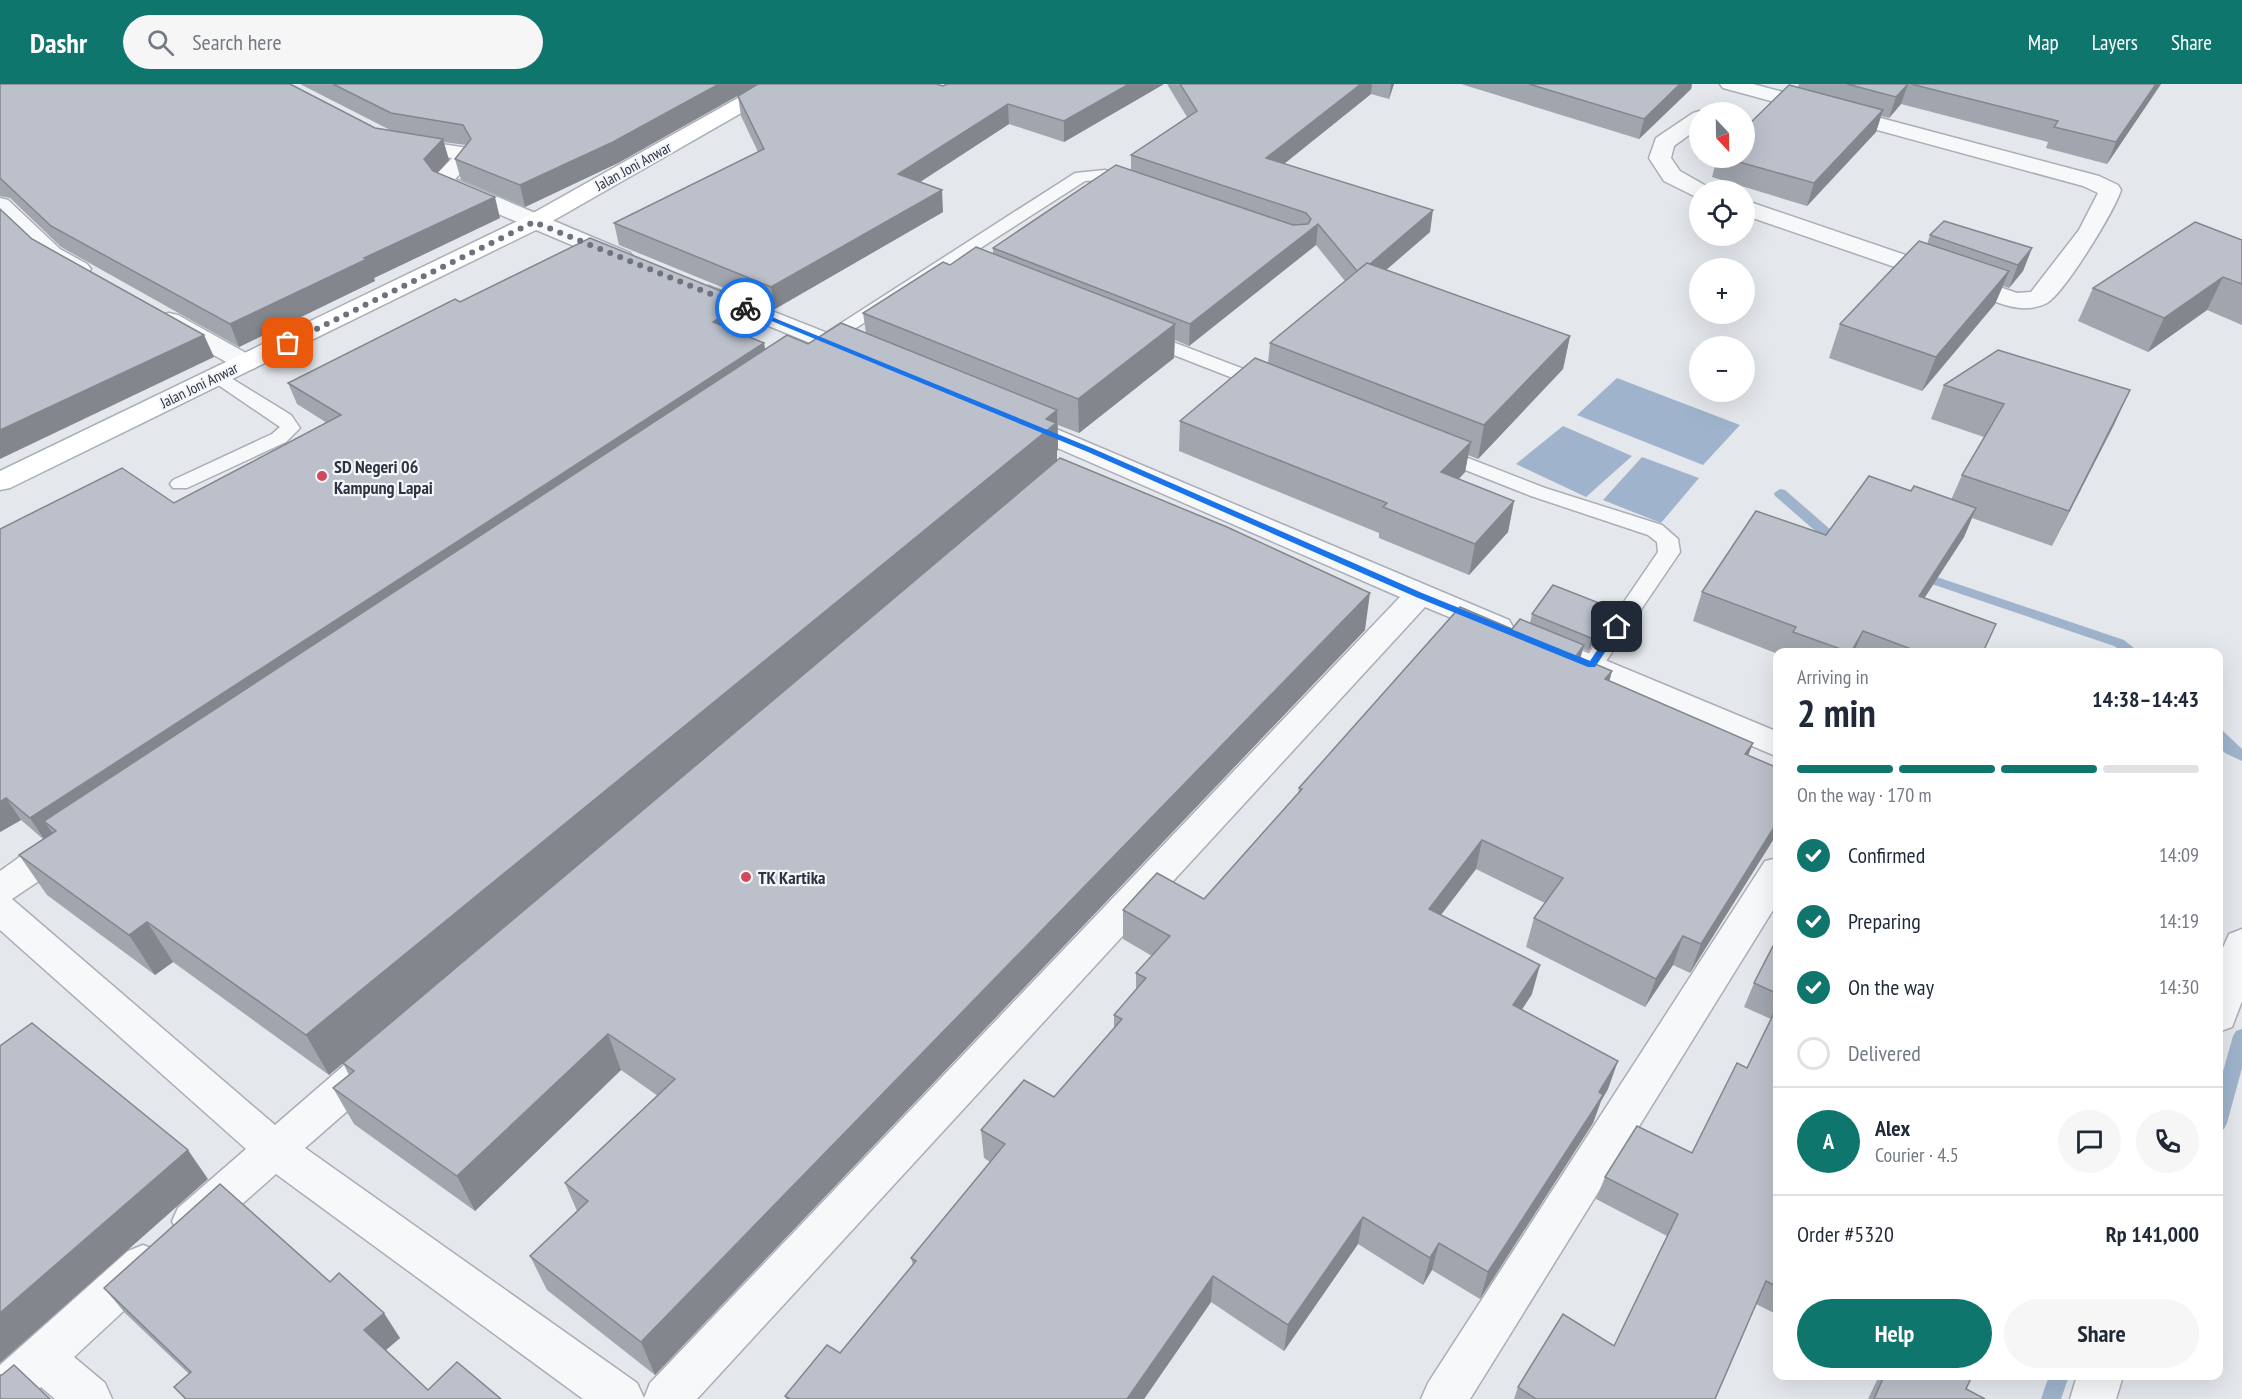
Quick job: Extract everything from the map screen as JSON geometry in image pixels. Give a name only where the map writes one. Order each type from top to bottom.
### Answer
[{"type":"main road","name":"Jalan Joni Anwar","points":[[0,482],[534,222],[778,84]]},
{"type":"street","points":[[1689,186],[1672,176],[1660,158],[1664,143],[1719,101],[2091,181],[2110,190],[2108,202],[2066,262],[2040,297],[2030,301],[2014,300],[1755,211]]},
{"type":"street","points":[[382,137],[405,145],[463,154],[463,163],[444,178],[445,183],[641,266]]},
{"type":"street","points":[[0,205],[52,254],[103,282]]},
{"type":"street","points":[[684,283],[888,366]]},
{"type":"street","points":[[154,311],[246,363]]},
{"type":"street","points":[[795,360],[824,340]]},
{"type":"street","points":[[995,411],[1419,595],[1592,665],[1773,743]]},
{"type":"street","points":[[1064,474],[1091,451]]},
{"type":"street","points":[[666,1399],[1419,595]]},
{"type":"street","points":[[0,889],[89,830]]},
{"type":"street","points":[[1444,1399],[1773,879]]},
{"type":"street","points":[[0,909],[274,1149],[621,1399]]},
{"type":"street","points":[[2223,936],[2242,944],[2223,1001]]},
{"type":"street","points":[[0,1395],[274,1149],[392,1048]]},
{"type":"street","points":[[40,1357],[89,1399]]},
{"type":"street","points":[[2093,1399],[2099,1380]]},
{"type":"lane","points":[[824,340],[1081,176],[1105,175],[1148,189]]},
{"type":"lane","points":[[949,260],[971,269]]},
{"type":"lane","points":[[1126,330],[1281,391]]},
{"type":"lane","points":[[180,484],[279,438],[290,428],[284,419],[218,376]]},
{"type":"lane","points":[[1414,443],[1539,492],[1655,530],[1667,538],[1669,552],[1592,665]]},
{"type":"water","points":[[1617,378],[1740,425],[1703,465],[1577,415]]},
{"type":"water","points":[[1563,426],[1632,456],[1586,497],[1516,464]]},
{"type":"water","points":[[1642,457],[1699,478],[1661,523],[1603,500]]},
{"type":"building","points":[[0,84],[290,84],[375,128],[443,139],[424,159],[433,171],[495,197],[230,324],[51,226],[0,178]]},
{"type":"building","points":[[333,84],[719,84],[613,142],[520,185],[455,159],[471,139],[463,125],[391,113]]},
{"type":"building","points":[[758,84],[936,84],[943,86],[947,84],[1129,84],[1064,121],[1008,104],[898,174],[942,190],[771,287],[614,223],[764,149],[738,96]]},
{"type":"building","points":[[1180,84],[1361,84],[1266,158],[1433,210],[1370,264],[1367,263],[1357,271],[1318,224],[1190,324],[993,248],[1116,165],[1293,225],[1308,224],[1311,219],[1306,213],[1131,155],[1197,111]]},
{"type":"building","points":[[1529,84],[1680,84],[1644,119]]},
{"type":"building","points":[[1847,84],[1908,84],[1896,97]]},
{"type":"building","points":[[1911,84],[2156,84],[2116,142],[2054,127],[2058,121]]},
{"type":"building","points":[[1789,85],[1883,110],[1814,183],[1755,166],[1755,118]]},
{"type":"building","points":[[0,209],[32,239],[204,335],[0,430]]},
{"type":"building","points":[[1944,221],[2032,248],[2018,265],[1930,235]]},
{"type":"building","points":[[2195,222],[2242,240],[2242,284],[2223,277],[2164,318],[2093,288]]},
{"type":"building","points":[[590,238],[748,302],[713,322],[764,343],[30,818],[6,798],[0,802],[0,529],[122,468],[174,503],[341,415],[288,383],[455,299],[460,302]]},
{"type":"building","points":[[1919,241],[2009,271],[1936,357],[1840,324]]},
{"type":"building","points":[[976,247],[1175,324],[1078,399],[863,313],[943,262],[950,265]]},
{"type":"building","points":[[1367,263],[1570,336],[1484,425],[1270,343]]},
{"type":"building","points":[[841,323],[1057,410],[1046,419],[1056,423],[306,1035],[147,922],[129,935],[19,855],[56,831],[44,821],[787,335],[808,344]]},
{"type":"building","points":[[1998,350],[2130,390],[2069,511],[1962,475],[2004,404],[1944,385]]},
{"type":"building","points":[[1255,358],[1471,442],[1441,472],[1514,501],[1475,544],[1383,507],[1387,503],[1180,421]]},
{"type":"building","points":[[1060,458],[1227,527],[1370,593],[641,1342],[530,1256],[588,1201],[565,1183],[675,1079],[608,1034],[457,1176],[333,1088],[354,1071],[343,1063]]},
{"type":"building","points":[[1869,476],[1911,491],[1914,486],[1976,508],[1919,596],[1996,624],[1985,648],[1908,648],[1863,631],[1853,648],[1838,648],[1793,632],[1796,627],[1702,592],[1756,511],[1826,535]]},
{"type":"building","points":[[1553,585],[1612,608],[1591,638],[1532,614]]},
{"type":"building","points":[[1460,607],[1512,629],[1520,619],[1584,645],[1576,656],[1612,671],[1605,679],[1753,743],[1745,754],[1773,766],[1773,829],[1701,944],[1683,936],[1656,979],[1534,918],[1563,878],[1482,840],[1429,909],[1540,965],[1513,1005],[1618,1061],[1599,1092],[1603,1095],[1488,1272],[1439,1243],[1430,1258],[1363,1217],[1288,1325],[1213,1276],[1127,1399],[790,1399],[785,1396],[827,1345],[840,1353],[916,1261],[911,1258],[1005,1144],[981,1130],[1024,1080],[1054,1097],[1122,1019],[1114,1015],[1146,978],[1136,973],[1170,936],[1123,910],[1157,873],[1204,899],[1302,789],[1299,788]]},
{"type":"building","points":[[1773,946],[1773,992],[1754,983]]},
{"type":"building","points":[[1773,1015],[1773,1284],[1766,1281],[1715,1399],[1536,1399],[1518,1387],[1563,1314],[1614,1346],[1678,1214],[1605,1177],[1637,1126],[1692,1153],[1737,1063],[1747,1068]]},
{"type":"building","points":[[32,1023],[188,1150],[0,1313],[0,1046]]},
{"type":"building","points":[[220,1184],[330,1282],[339,1273],[384,1313],[364,1330],[428,1390],[457,1362],[501,1399],[186,1399],[174,1387],[191,1372],[104,1288]]},
{"type":"building","points":[[14,1365],[50,1399],[0,1399],[0,1375]]},
{"type":"building","points":[[1882,1380],[1970,1380],[1966,1389],[1985,1399],[1874,1399]]},
{"type":"waterway","points":[[1780,493],[1841,546]]},
{"type":"waterway","points":[[1916,574],[2119,643],[2126,648]]},
{"type":"waterway","points":[[2223,741],[2230,749],[2242,756]]},
{"type":"waterway","points":[[2223,1105],[2242,1036]]},
{"type":"waterway","points":[[2051,1399],[2058,1380]]},
{"type":"way so far","points":[[288,343],[534,222],[745,308]]},
{"type":"place","name":"SD Negeri 06 Kampung Lapai","points":[[322,476]]},
{"type":"place","name":"TK Kartika","points":[[746,877]]},
{"type":"route","points":[[745,308],[1091,451],[1419,595],[1592,665],[1617,627]]}]
